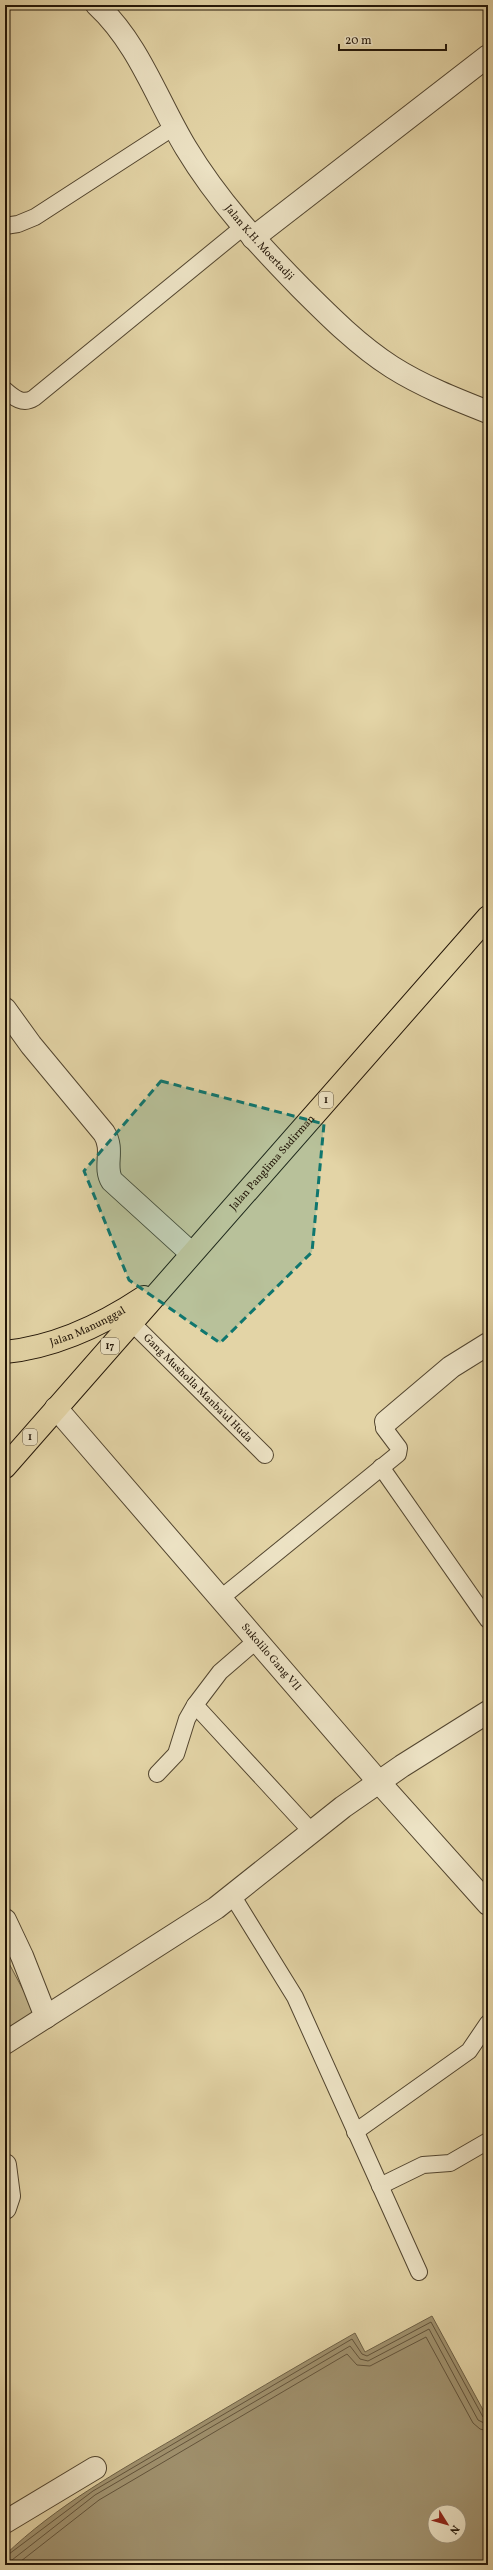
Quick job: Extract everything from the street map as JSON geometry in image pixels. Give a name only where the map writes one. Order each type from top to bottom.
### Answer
[{"type":"highway","name":"Jalan Panglima Sudirman","points":[[56,1408],[488,916]]},
{"type":"highway","name":"Jalan Manunggal","points":[[5,1352],[31,1348],[86,1330],[164,1284]]},
{"type":"highway","name":"1","points":[[5,1467],[56,1408]]},
{"type":"street","name":"Jalan K.H. Moertadji","points":[[97,5],[131,47],[152,82],[174,127],[208,183],[248,233],[319,306],[373,353],[415,380],[488,412]]},
{"type":"street","points":[[248,233],[488,56]]},
{"type":"street","points":[[5,1009],[31,1046],[104,1133],[110,1146],[109,1175],[112,1181],[191,1253]]},
{"type":"street","points":[[386,1422],[451,1367],[488,1344]]},
{"type":"street","name":"Sukolilo Gang VII","points":[[56,1408],[378,1781],[488,1904]]},
{"type":"street","points":[[5,2043],[142,1957],[232,1895],[311,1831],[378,1781],[488,1712]]},
{"type":"street","points":[[5,1920],[22,1956],[46,2017]]},
{"type":"street","points":[[5,2165],[9,2196],[5,2208]]},
{"type":"street","points":[[5,2522],[95,2468]]},
{"type":"lane","points":[[5,226],[18,224],[35,217],[174,127]]},
{"type":"lane","points":[[5,390],[18,400],[26,401],[34,398],[248,233]]},
{"type":"lane","name":"Gang Musholla Manba'ul Huda","points":[[131,1322],[265,1455]]},
{"type":"lane","points":[[220,1598],[400,1450],[384,1428],[386,1422]]},
{"type":"lane","points":[[381,1467],[488,1620]]},
{"type":"lane","points":[[157,1774],[176,1754],[187,1719],[195,1705],[220,1672],[257,1640]]},
{"type":"lane","points":[[195,1705],[311,1831]]},
{"type":"lane","points":[[232,1895],[295,1998],[323,2056],[355,2132],[419,2272]]},
{"type":"lane","points":[[355,2132],[469,2051],[488,2023]]},
{"type":"lane","points":[[380,2186],[423,2166],[450,2163],[488,2141]]},
{"type":"highlighted area","points":[[161,1081],[324,1124],[312,1252],[220,1343],[129,1280],[84,1171]]},
{"type":"shaded area","points":[[5,1956],[36,2014],[5,2036]]},
{"type":"water","points":[[432,2316],[488,2419],[488,2565],[5,2565],[5,2555],[25,2537],[66,2505],[132,2463],[355,2333],[365,2352]]}]
